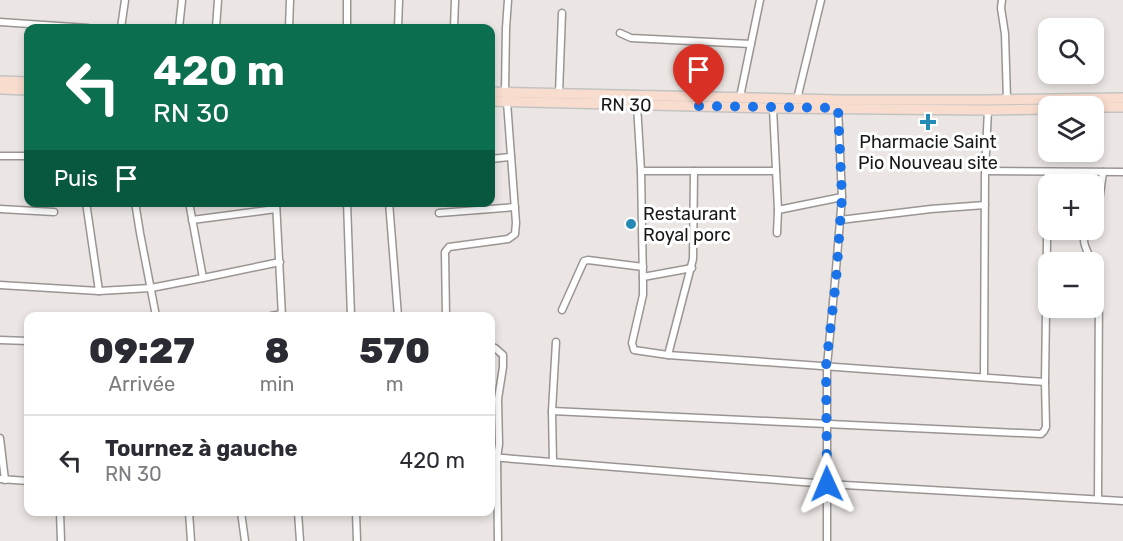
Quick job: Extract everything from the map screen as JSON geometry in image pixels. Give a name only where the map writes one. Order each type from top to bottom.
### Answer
[{"type":"main road","points":[[0,81],[24,82]]},
{"type":"main road","points":[[0,89],[24,90]]},
{"type":"main road","name":"RN 30","points":[[495,100],[559,93],[797,99],[1123,98]]},
{"type":"main road","name":"RN 30","points":[[495,94],[506,97],[637,105],[1038,109]]},
{"type":"main road","points":[[1104,107],[1123,107]]},
{"type":"street","points":[[121,24],[125,0]]},
{"type":"street","points":[[179,24],[182,0]]},
{"type":"street","points":[[216,24],[218,0]]},
{"type":"street","points":[[289,24],[290,0]]},
{"type":"street","points":[[347,0],[347,24]]},
{"type":"street","points":[[398,24],[399,0]]},
{"type":"street","points":[[454,24],[455,0]]},
{"type":"street","points":[[446,312],[445,252],[449,248],[508,239],[515,234],[506,97],[508,0]]},
{"type":"street","points":[[740,97],[760,0]]},
{"type":"street","points":[[797,99],[821,0]]},
{"type":"street","points":[[1002,0],[1007,100]]},
{"type":"street","points":[[559,93],[562,13]]},
{"type":"street","points":[[0,22],[29,24]]},
{"type":"street","points":[[621,33],[631,38],[751,44]]},
{"type":"street","points":[[637,105],[644,277],[643,295],[632,343],[634,350],[668,355],[1045,382]]},
{"type":"street","points":[[773,108],[777,171],[777,233]]},
{"type":"street","points":[[827,541],[826,366],[842,197],[838,108]]},
{"type":"street","points":[[984,377],[985,171],[988,110]]},
{"type":"street","points":[[0,156],[24,156]]},
{"type":"street","points":[[495,159],[511,157]]},
{"type":"street","points":[[641,171],[777,171]]},
{"type":"street","points":[[668,355],[692,268],[694,171]]},
{"type":"street","points":[[985,171],[1123,172]]},
{"type":"street","points":[[552,411],[1041,434],[1046,427],[1048,172]]},
{"type":"street","points":[[778,210],[842,197]]},
{"type":"street","points":[[840,220],[985,205]]},
{"type":"street","points":[[87,207],[99,291]]},
{"type":"street","points":[[136,207],[155,312]]},
{"type":"street","points":[[190,207],[203,279]]},
{"type":"street","points":[[192,220],[270,207]]},
{"type":"street","points":[[276,207],[282,312]]},
{"type":"street","points":[[347,207],[351,312]]},
{"type":"street","points":[[389,207],[398,312]]},
{"type":"street","points":[[439,213],[515,207]]},
{"type":"street","points":[[0,209],[54,212]]},
{"type":"street","points":[[562,310],[584,261],[643,267]]},
{"type":"street","points":[[0,285],[99,291],[151,288],[280,262]]},
{"type":"street","points":[[644,277],[692,268]]},
{"type":"street","points":[[1098,499],[1099,318]]},
{"type":"street","points":[[0,340],[24,341]]},
{"type":"street","points":[[553,462],[552,411],[556,342]]},
{"type":"street","points":[[495,348],[503,355],[498,399],[499,444],[495,455]]},
{"type":"street","points":[[0,438],[3,479],[24,482]]},
{"type":"street","points":[[495,458],[827,484],[1123,501]]},
{"type":"street","points":[[60,516],[61,541]]},
{"type":"street","points":[[189,516],[191,541]]},
{"type":"street","points":[[241,516],[244,541]]},
{"type":"street","points":[[298,516],[300,541]]},
{"type":"street","points":[[356,516],[357,541]]},
{"type":"street","points":[[495,516],[498,541]]},
{"type":"place","name":"Pharmacie Saint Pio Nouveau site","points":[[928,122]]},
{"type":"place","name":"Restaurant Royal porc","points":[[631,224]]},
{"type":"route","points":[[699,106],[838,108],[842,197],[836,281],[826,366],[827,484]]}]
